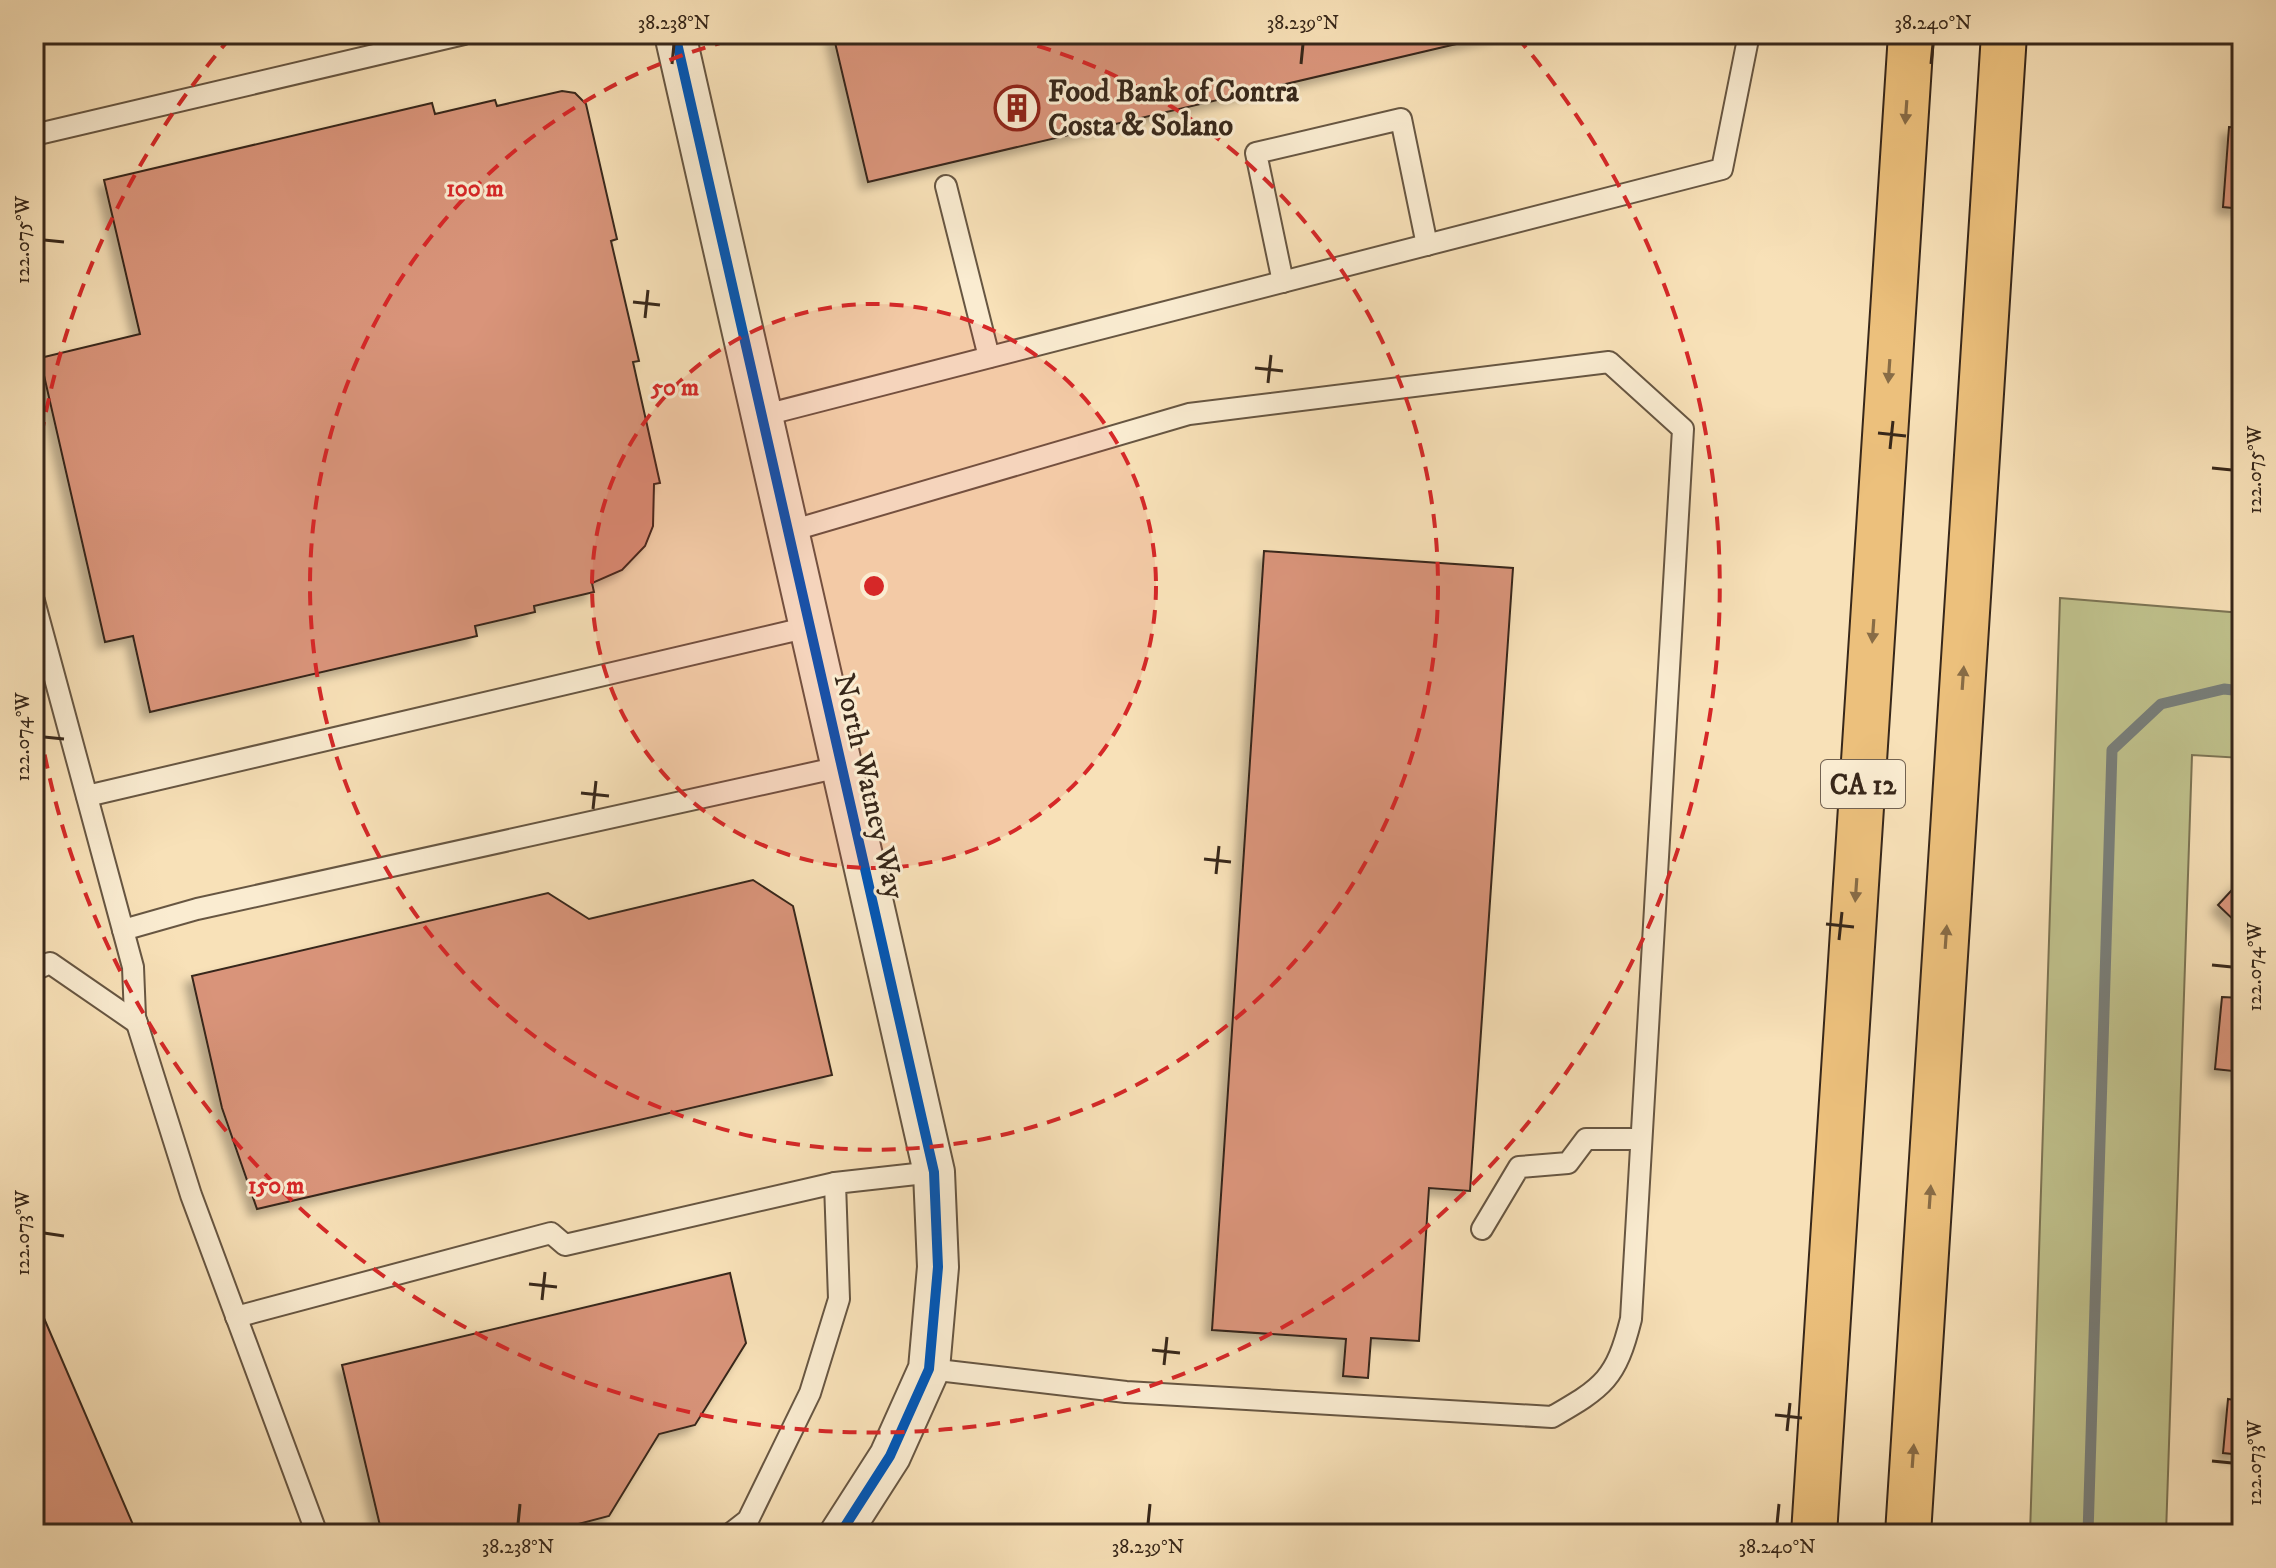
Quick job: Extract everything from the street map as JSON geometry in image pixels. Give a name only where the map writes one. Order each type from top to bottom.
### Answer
[{"type":"highway","name":"CA 12","points":[[1814,1534],[1911,34]]},
{"type":"highway","points":[[1908,1534],[2004,34]]},
{"type":"street","name":"North Watney Way","points":[[675,34],[840,767],[919,1093],[934,1172],[938,1267],[929,1369],[890,1456],[840,1534]]},
{"type":"lane","points":[[34,135],[464,34]]},
{"type":"lane","points":[[761,416],[1722,169],[1749,34]]},
{"type":"lane","points":[[1283,282],[1256,153],[1401,119],[1427,245]]},
{"type":"lane","points":[[946,186],[989,357]]},
{"type":"lane","points":[[787,532],[1189,414],[1609,362],[1683,429],[1631,1319],[1622,1358],[1597,1391],[1552,1417],[1126,1392],[929,1369]]},
{"type":"lane","points":[[34,601],[133,967],[137,1023],[191,1195],[317,1534]]},
{"type":"lane","points":[[87,796],[809,627]]},
{"type":"lane","points":[[123,930],[197,909],[840,767]]},
{"type":"lane","points":[[34,970],[50,963],[137,1023]]},
{"type":"lane","points":[[1482,1229],[1519,1167],[1568,1163],[1586,1139],[1641,1139]]},
{"type":"lane","points":[[236,1317],[551,1233],[565,1245],[835,1183],[934,1172]]},
{"type":"lane","points":[[730,1534],[748,1520],[810,1393],[839,1299],[835,1183]]},
{"type":"green space","points":[[2060,598],[2242,613],[2242,758],[2192,755],[2166,1534],[2030,1534]]},
{"type":"building","name":"Food Bank of Contra Costa & Solano","points":[[833,34],[1499,34],[868,182]]},
{"type":"building","points":[[562,91],[575,93],[586,104],[617,239],[611,241],[639,361],[633,362],[660,483],[654,484],[653,526],[645,546],[622,570],[592,583],[594,592],[534,606],[535,612],[475,626],[477,636],[150,712],[133,636],[105,642],[40,358],[140,334],[104,180],[432,103],[435,114],[495,100],[497,106]]},
{"type":"building","points":[[2229,127],[2242,128],[2242,209],[2223,207]]},
{"type":"building","points":[[1264,551],[1513,568],[1470,1191],[1429,1188],[1419,1341],[1371,1338],[1368,1378],[1343,1376],[1346,1339],[1212,1330]]},
{"type":"building","points":[[2242,879],[2242,928],[2218,905]]},
{"type":"building","points":[[753,880],[793,906],[832,1075],[257,1209],[222,1108],[192,976],[548,893],[589,919]]},
{"type":"building","points":[[2222,997],[2242,998],[2242,1072],[2215,1069]]},
{"type":"building","points":[[730,1273],[746,1343],[695,1425],[659,1434],[609,1516],[540,1534],[382,1534],[342,1365]]},
{"type":"building","points":[[34,1295],[137,1534],[34,1534]]},
{"type":"building","points":[[2228,1399],[2242,1401],[2242,1455],[2223,1453]]},
{"type":"waterway","points":[[2088,1534],[2112,750],[2161,704],[2224,689],[2242,691]]},
{"type":"cycle path","points":[[675,34],[934,1172],[938,1267],[929,1369],[890,1456],[840,1534]]},
{"type":"place","name":"Food Bank of Contra Costa & Solano","points":[[1017,108]]}]
